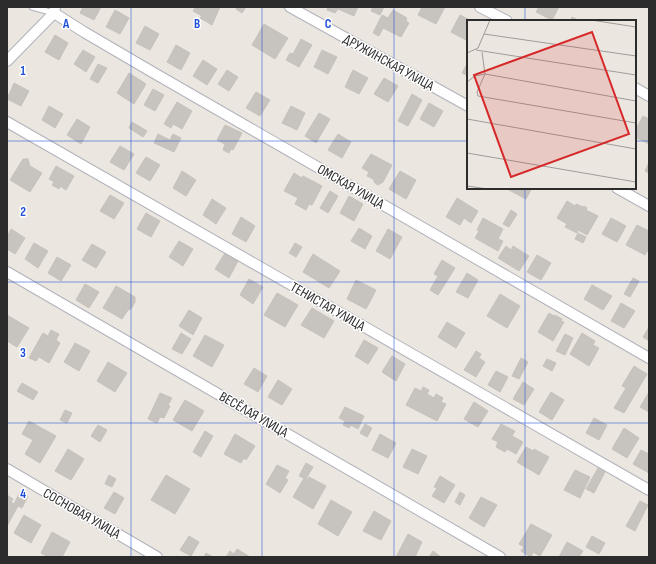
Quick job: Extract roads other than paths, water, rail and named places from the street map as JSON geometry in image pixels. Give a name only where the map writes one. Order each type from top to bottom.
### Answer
[{"type":"street","name":"ДРУЖИНСКАЯ УЛИЦА","points":[[290,7],[467,105]]},
{"type":"street","points":[[480,7],[505,20]]},
{"type":"street","points":[[7,61],[55,10]]},
{"type":"street","name":"ОМСКАЯ УЛИЦА","points":[[55,10],[148,69],[649,358]]},
{"type":"street","points":[[636,89],[649,96]]},
{"type":"street","name":"ТЕНИСТАЯ УЛИЦА","points":[[7,122],[649,490]]},
{"type":"street","points":[[619,189],[649,206]]},
{"type":"street","name":"ВЕСЁЛАЯ УЛИЦА","points":[[7,272],[500,557]]},
{"type":"street","name":"СОСНОВАЯ УЛИЦА","points":[[7,469],[157,557]]},
{"type":"lane","points":[[32,7],[55,10]]}]
